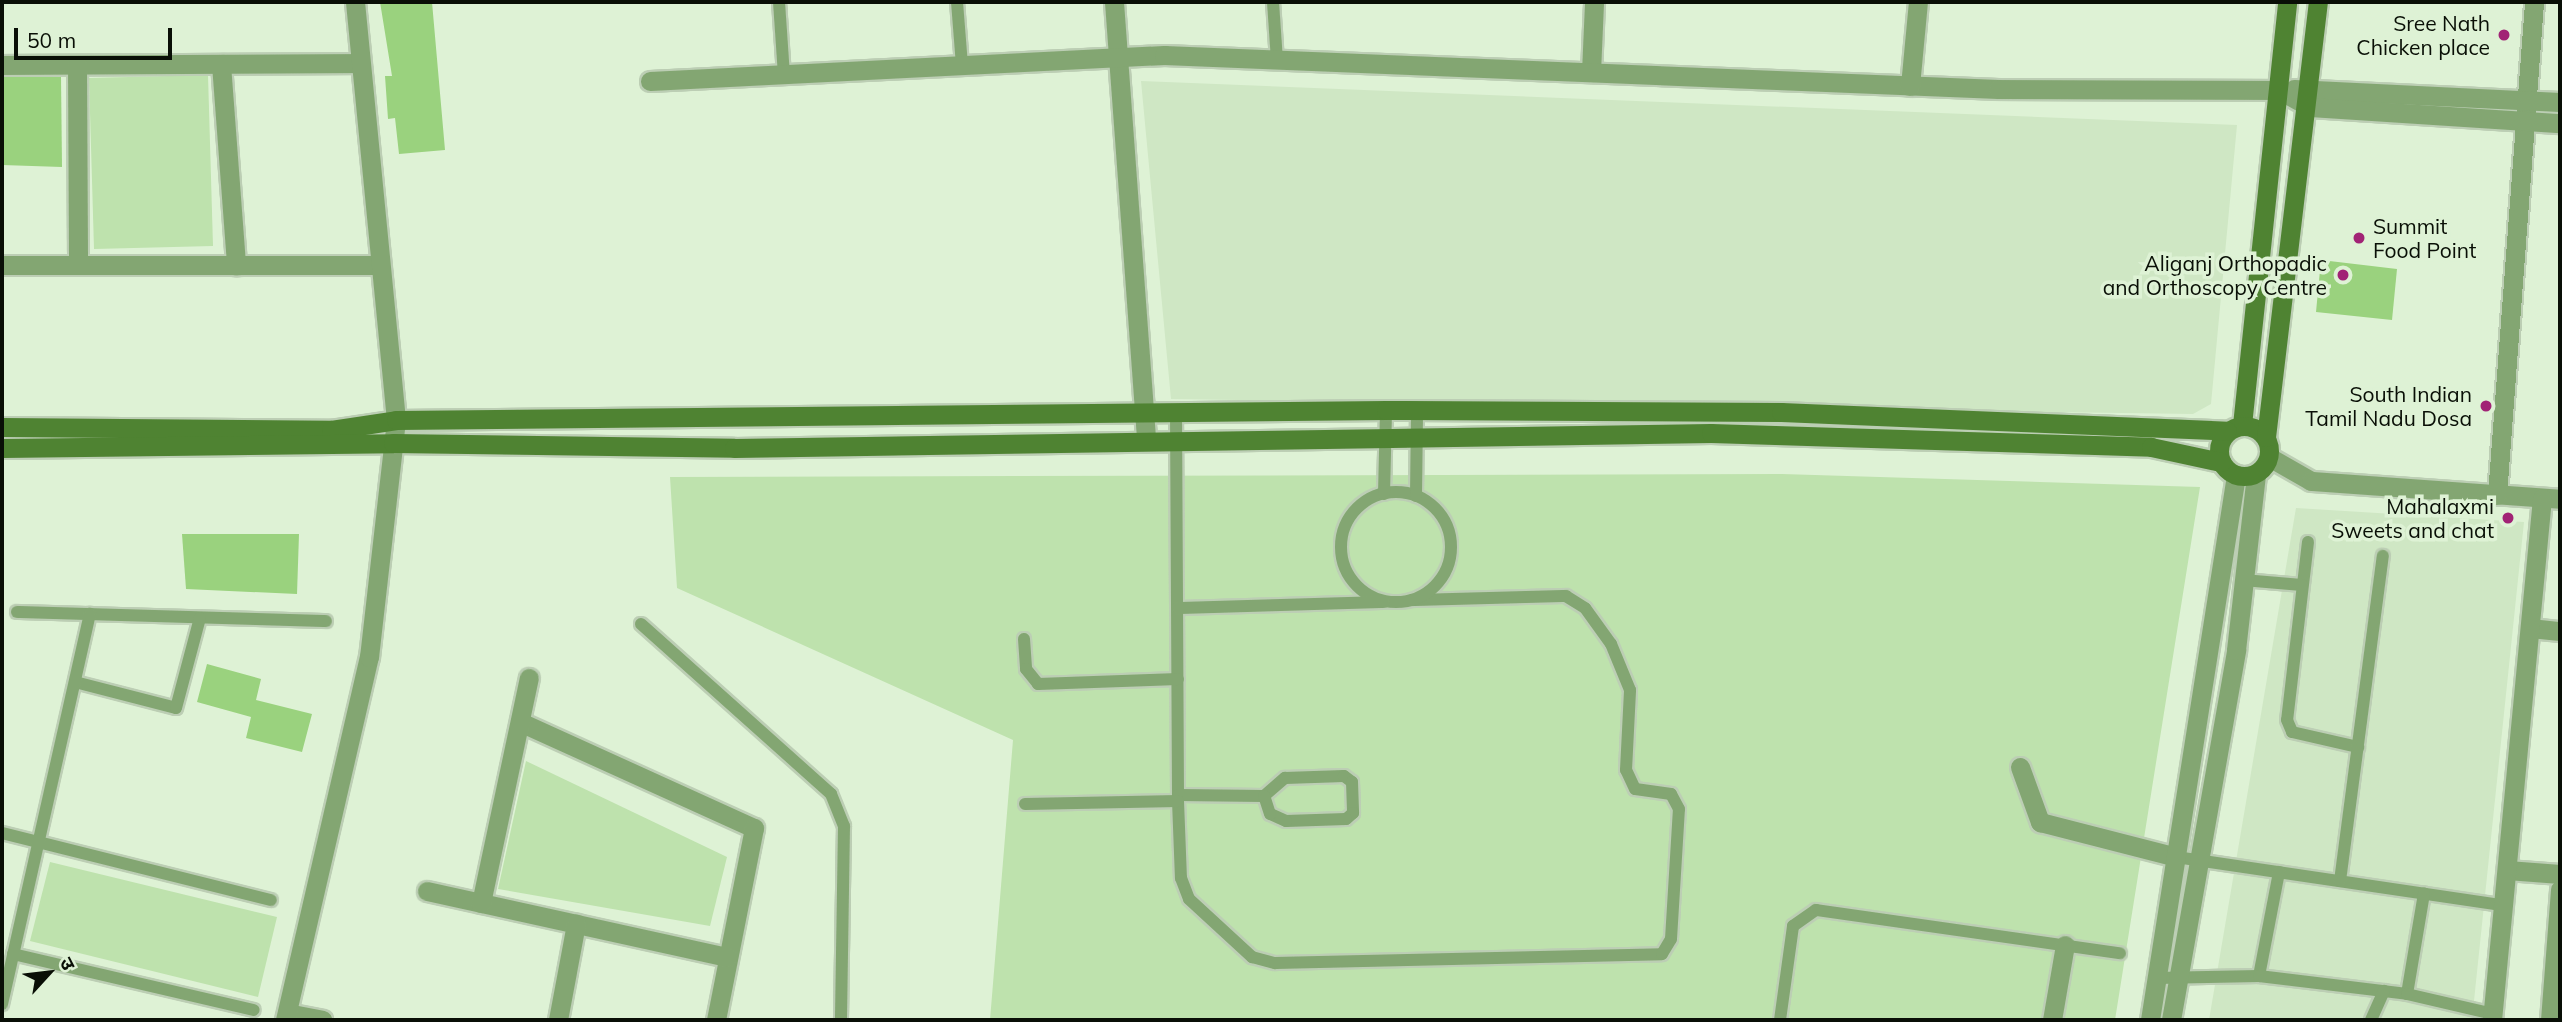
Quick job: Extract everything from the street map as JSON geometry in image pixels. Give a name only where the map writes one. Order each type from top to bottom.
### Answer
[{"type":"main road","points":[[2237,470],[2220,441],[2234,428],[2287,2]]},
{"type":"main road","points":[[2,448],[393,443],[734,448],[1385,435],[1711,433],[2105,444],[2197,454],[2237,470],[2269,457],[2266,437],[2311,97],[2318,2]]},
{"type":"main road","points":[[2,427],[331,430],[396,420],[1417,410],[1781,412],[2234,428],[2266,437]]},
{"type":"street","points":[[322,1020],[286,1017],[369,657],[396,420],[355,2]]},
{"type":"street","points":[[1114,2],[1147,413],[1146,440]]},
{"type":"street","points":[[1591,72],[1594,2]]},
{"type":"street","points":[[1910,86],[1918,2]]},
{"type":"street","points":[[2497,495],[2534,2]]},
{"type":"street","points":[[650,82],[1118,58],[1278,60],[1910,86],[2278,90],[2311,97],[2560,123]]},
{"type":"street","points":[[2,65],[360,63]]},
{"type":"street","points":[[221,64],[236,265]]},
{"type":"street","points":[[77,65],[78,265]]},
{"type":"street","points":[[2311,97],[2527,98],[2560,102]]},
{"type":"street","points":[[2,264],[380,265]]},
{"type":"street","points":[[2269,457],[2311,481],[2551,499],[2530,628],[2493,1017]]},
{"type":"street","points":[[2171,1020],[2226,703],[2243,580],[2237,470]]},
{"type":"street","points":[[2150,1020],[2237,470]]},
{"type":"street","points":[[2530,628],[2560,631]]},
{"type":"street","points":[[481,903],[529,678]]},
{"type":"street","points":[[2203,698],[2226,703]]},
{"type":"street","points":[[520,722],[754,828],[716,1020]]},
{"type":"street","points":[[2020,768],[2040,822],[2176,857]]},
{"type":"street","points":[[2507,870],[2560,874]]},
{"type":"street","points":[[2550,1020],[2558,954],[2560,889]]},
{"type":"street","points":[[427,891],[728,957]]},
{"type":"street","points":[[558,1020],[576,924]]},
{"type":"street","points":[[2052,1020],[2065,945]]},
{"type":"lane","points":[[779,2],[784,75]]},
{"type":"lane","points":[[957,2],[962,66]]},
{"type":"lane","points":[[1273,2],[1278,60]]},
{"type":"lane","points":[[1384,494],[1386,410]]},
{"type":"lane","points":[[1416,496],[1417,410]]},
{"type":"lane","points":[[1176,411],[1178,798],[1181,878],[1189,899],[1252,957],[1275,963],[1662,954],[1671,939],[1679,808],[1671,794],[1635,789],[1626,770],[1630,690],[1611,644],[1585,608],[1566,596],[1178,608]]},
{"type":"lane","points":[[1393,602],[1359,587],[1342,555],[1347,521],[1384,494],[1416,496],[1436,510],[1451,541],[1442,578],[1412,600]]},
{"type":"lane","points":[[2308,542],[2287,720],[2292,732],[2358,747]]},
{"type":"lane","points":[[2340,881],[2383,556]]},
{"type":"lane","points":[[2243,580],[2302,584]]},
{"type":"lane","points":[[17,612],[326,621]]},
{"type":"lane","points":[[2,1004],[90,614]]},
{"type":"lane","points":[[75,682],[176,708],[200,618]]},
{"type":"lane","points":[[640,624],[831,794],[844,826],[846,1018]]},
{"type":"lane","points":[[1024,639],[1026,669],[1038,684],[1178,679]]},
{"type":"lane","points":[[1025,804],[1264,796],[1285,778],[1344,776],[1352,782],[1353,813],[1346,819],[1286,821],[1270,814],[1264,796]]},
{"type":"lane","points":[[2,833],[271,900]]},
{"type":"lane","points":[[2176,857],[2503,905]]},
{"type":"lane","points":[[2259,976],[2279,872]]},
{"type":"lane","points":[[2407,994],[2424,893]]},
{"type":"lane","points":[[1780,1020],[1793,926],[1816,910],[2120,953]]},
{"type":"lane","points":[[13,954],[254,1010]]},
{"type":"lane","points":[[2156,978],[2177,982],[2259,976],[2407,994],[2493,1017]]},
{"type":"lane","points":[[2371,1020],[2384,991]]},
{"type":"shaded area","points":[[208,75],[213,246],[94,249],[89,78]]},
{"type":"shaded area","points":[[1141,81],[2237,125],[2211,404],[2193,414],[1171,399]]},
{"type":"shaded area","points":[[1782,474],[2200,487],[2115,1020],[990,1020],[1013,740],[677,588],[670,477]]},
{"type":"shaded area","points":[[2296,508],[2524,522],[2472,1020],[2209,1020]]},
{"type":"shaded area","points":[[526,761],[727,857],[710,926],[498,889]]},
{"type":"shaded area","points":[[50,862],[277,917],[258,997],[30,941]]},
{"type":"building","points":[[380,2],[432,2],[445,150],[399,154],[395,118],[388,119],[385,76],[392,76]]},
{"type":"building","points":[[4,77],[61,77],[62,167],[2,165]]},
{"type":"building","points":[[2321,260],[2397,269],[2392,320],[2316,312]]},
{"type":"building","points":[[182,534],[299,534],[297,594],[186,589]]},
{"type":"building","points":[[207,664],[261,679],[256,700],[312,714],[302,752],[246,738],[251,717],[197,702]]},
{"type":"place","name":"Sree Nath Chicken place","points":[[2504,35]]},
{"type":"place","name":"Summit Food Point","points":[[2359,238]]},
{"type":"place","name":"Aliganj Orthopadic and Orthoscopy Centre","points":[[2343,275]]},
{"type":"place","name":"South Indian Tamil Nadu Dosa","points":[[2486,406]]},
{"type":"place","name":"Mahalaxmi Sweets and chat","points":[[2508,518]]}]
